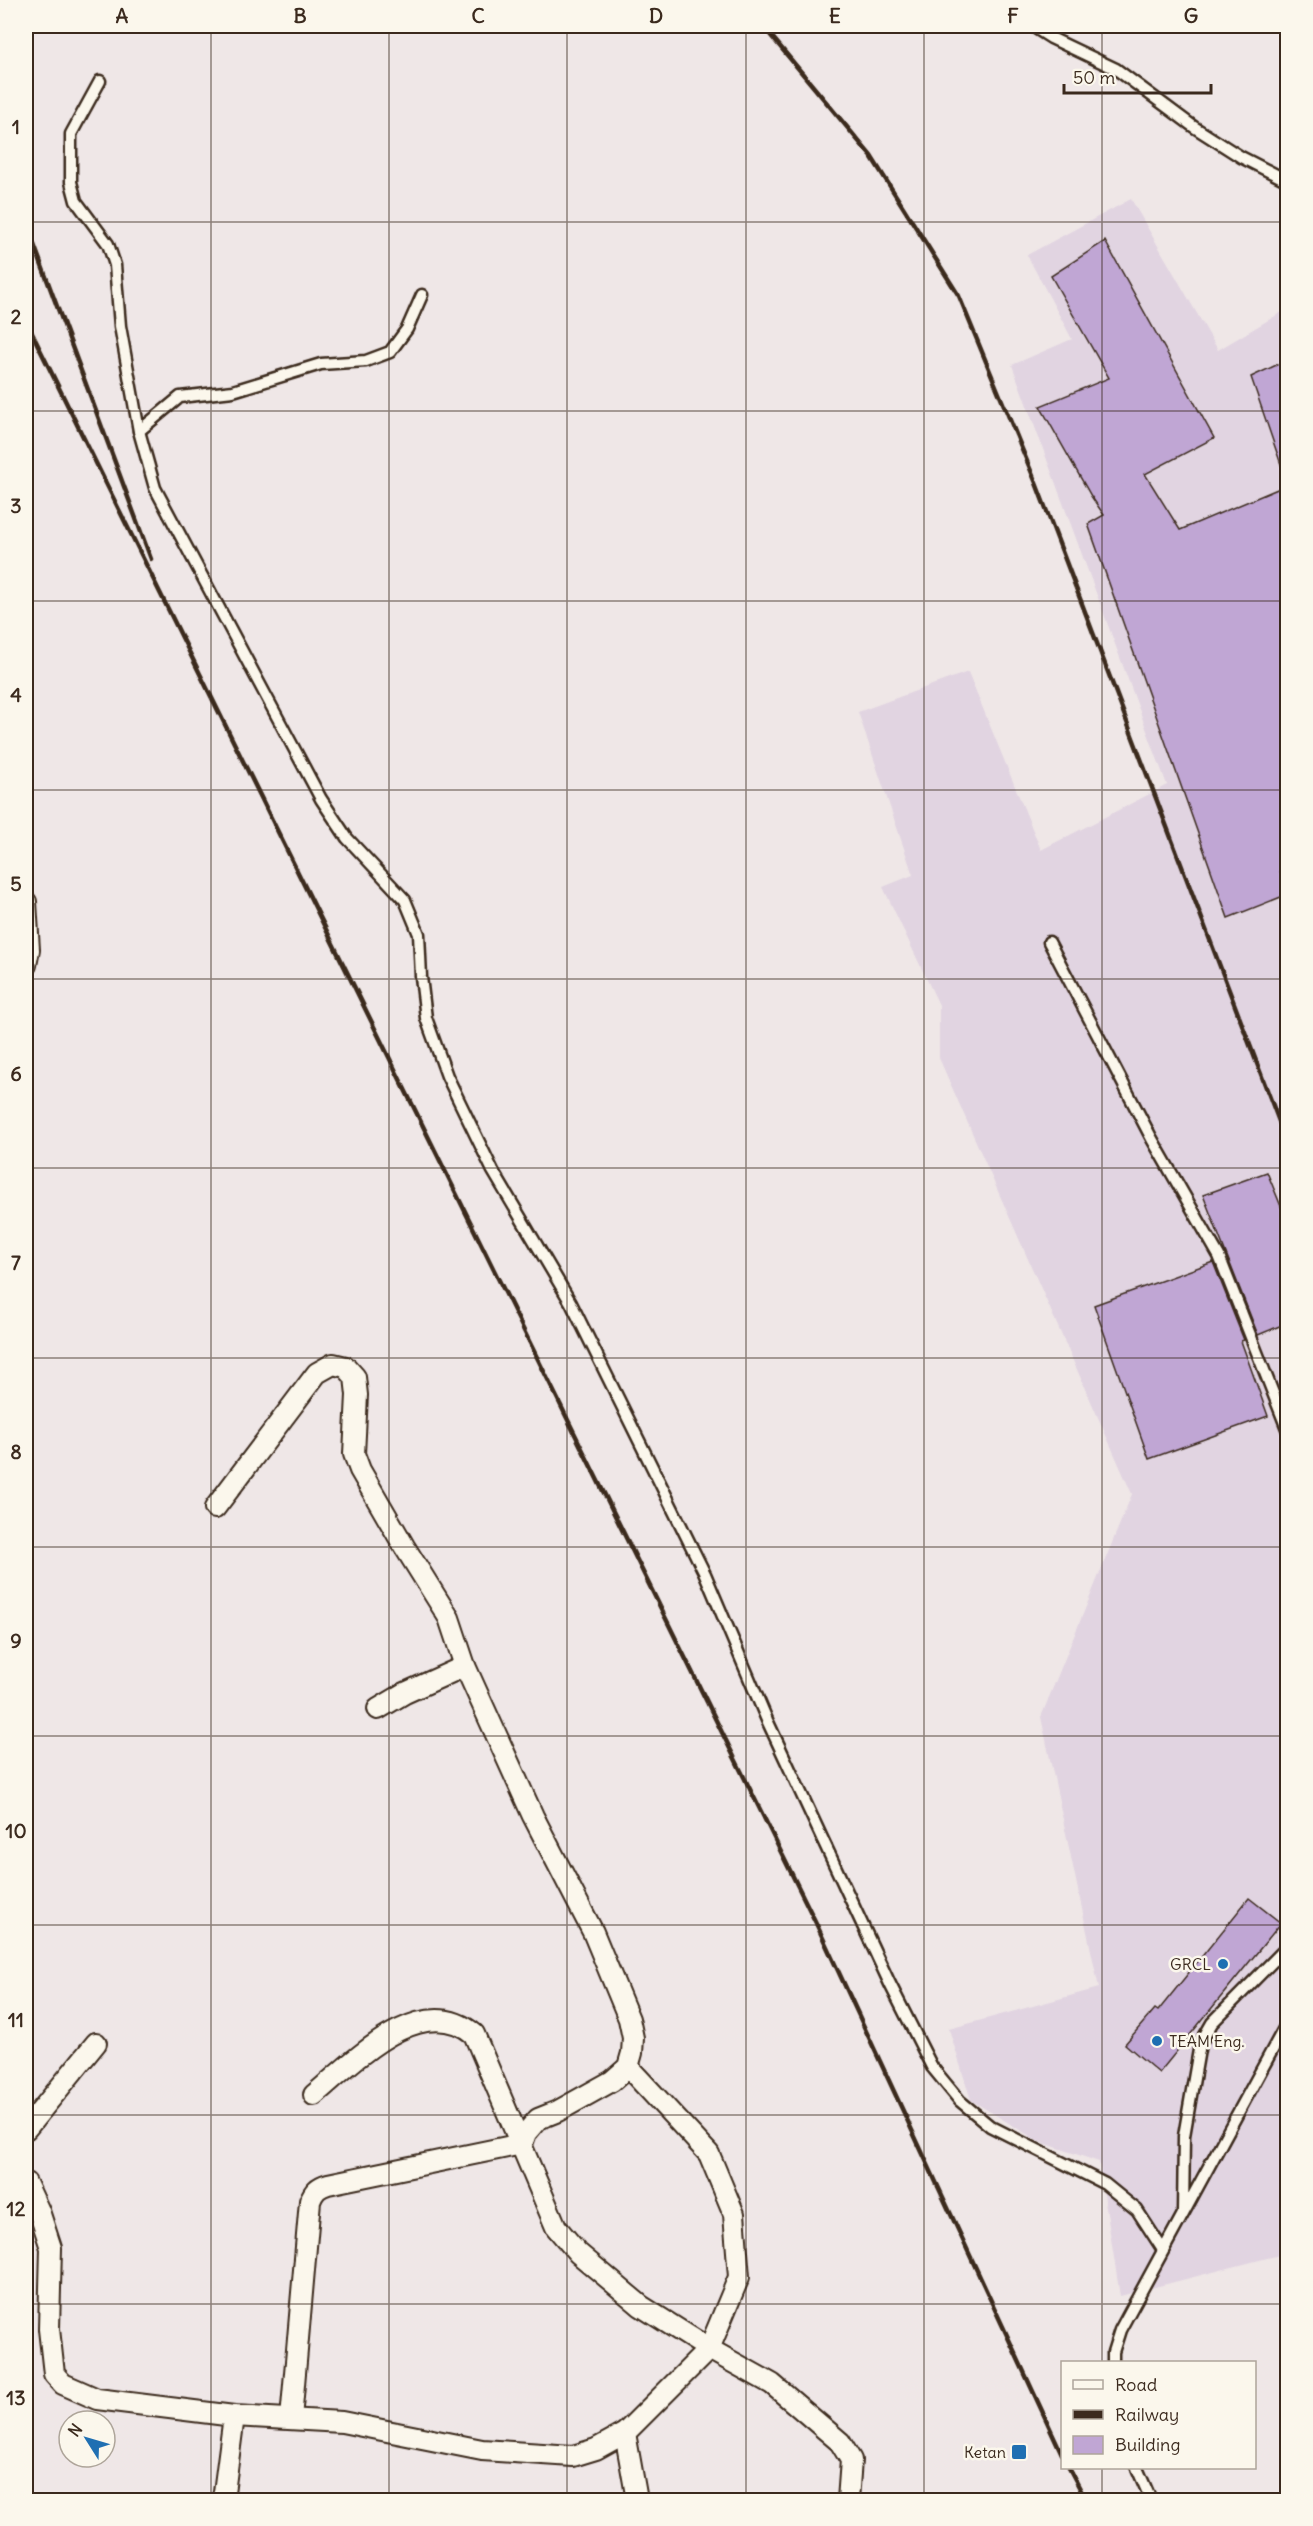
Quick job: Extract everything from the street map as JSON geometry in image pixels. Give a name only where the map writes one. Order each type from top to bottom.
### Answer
[{"type":"street","points":[[26,902],[29,950],[26,965]]},
{"type":"street","points":[[215,1508],[317,1373],[333,1364],[346,1367],[355,1377],[357,1395],[354,1454],[360,1470],[449,1618],[465,1666],[533,1816],[592,1932],[629,2019],[633,2038],[628,2067],[612,2081],[558,2111],[538,2119],[526,2133],[522,2144]]},
{"type":"street","points":[[378,1709],[405,1693],[465,1666]]},
{"type":"street","points":[[314,2095],[364,2053],[401,2027],[428,2020],[462,2024],[474,2034],[556,2227],[578,2253],[641,2306],[772,2384],[840,2442],[852,2460],[849,2500]]},
{"type":"street","points":[[26,2129],[96,2043]]},
{"type":"street","points":[[26,2182],[39,2211],[51,2248],[49,2329],[54,2373],[63,2384],[97,2399],[234,2416],[342,2422],[482,2450],[573,2456],[596,2449],[625,2433],[710,2349],[739,2277],[734,2214],[709,2154],[628,2067]]},
{"type":"street","points":[[291,2419],[310,2201],[314,2192],[319,2187],[328,2184],[522,2144]]},
{"type":"street","points":[[223,2500],[234,2416]]},
{"type":"street","points":[[625,2433],[637,2500]]},
{"type":"lane","points":[[1032,26],[1051,38],[1116,69],[1194,127],[1241,157],[1287,181]]},
{"type":"lane","points":[[100,81],[71,134],[71,182],[76,201],[108,244],[115,265],[120,326],[139,431],[156,488],[321,799],[347,838],[405,900],[419,933],[426,1017],[447,1076],[493,1171],[572,1304],[705,1574],[772,1730],[890,1984],[932,2067],[960,2101],[990,2126],[1105,2184],[1137,2210],[1163,2250]]},
{"type":"lane","points":[[139,431],[180,397],[233,391],[321,364],[366,361],[390,352],[407,329],[422,295]]},
{"type":"lane","points":[[1048,942],[1152,1139],[1219,1256],[1287,1431]]},
{"type":"lane","points":[[1183,2216],[1184,2136],[1200,2043],[1212,2023],[1287,1946]]},
{"type":"lane","points":[[1113,2361],[1113,2352],[1120,2330],[1287,2021]]},
{"type":"lane","points":[[1137,2469],[1151,2500]]},
{"type":"shaded area","points":[[1131,199],[1218,350],[1287,309],[1287,2253],[1120,2296],[1099,2162],[1038,2141],[971,2100],[949,2029],[1099,1988],[1041,1717],[1132,1494],[939,1058],[939,1005],[883,887],[913,875],[858,712],[968,672],[1041,850],[1167,785],[1012,365],[1072,339],[1027,255]]},
{"type":"building","points":[[1105,241],[1214,438],[1145,474],[1180,530],[1287,485],[1287,867],[1280,870],[1286,895],[1228,918],[1088,524],[1104,515],[1040,406],[1109,378],[1051,276]]},
{"type":"building","points":[[1287,360],[1287,476],[1285,476],[1251,377]]},
{"type":"building","points":[[1267,1172],[1287,1221],[1287,1323],[1258,1335],[1203,1195]]},
{"type":"building","points":[[1213,1262],[1244,1340],[1241,1341],[1268,1416],[1149,1459],[1094,1305]]},
{"type":"building","name":"GRCL","points":[[1249,1898],[1281,1923],[1159,2073],[1125,2044],[1155,2009],[1158,2011]]},
{"type":"railway","points":[[763,26],[871,156],[959,296],[1036,483],[1288,1145]]},
{"type":"railway","points":[[26,223],[151,559]]},
{"type":"railway","points":[[26,321],[815,1921],[1061,2452]]},
{"type":"railway","points":[[1070,2469],[1086,2500]]},
{"type":"place","name":"GRCL","points":[[1223,1964]]},
{"type":"place","name":"TEAM Eng.","points":[[1157,2041]]},
{"type":"place","name":"Ketan","points":[[1019,2452]]}]
